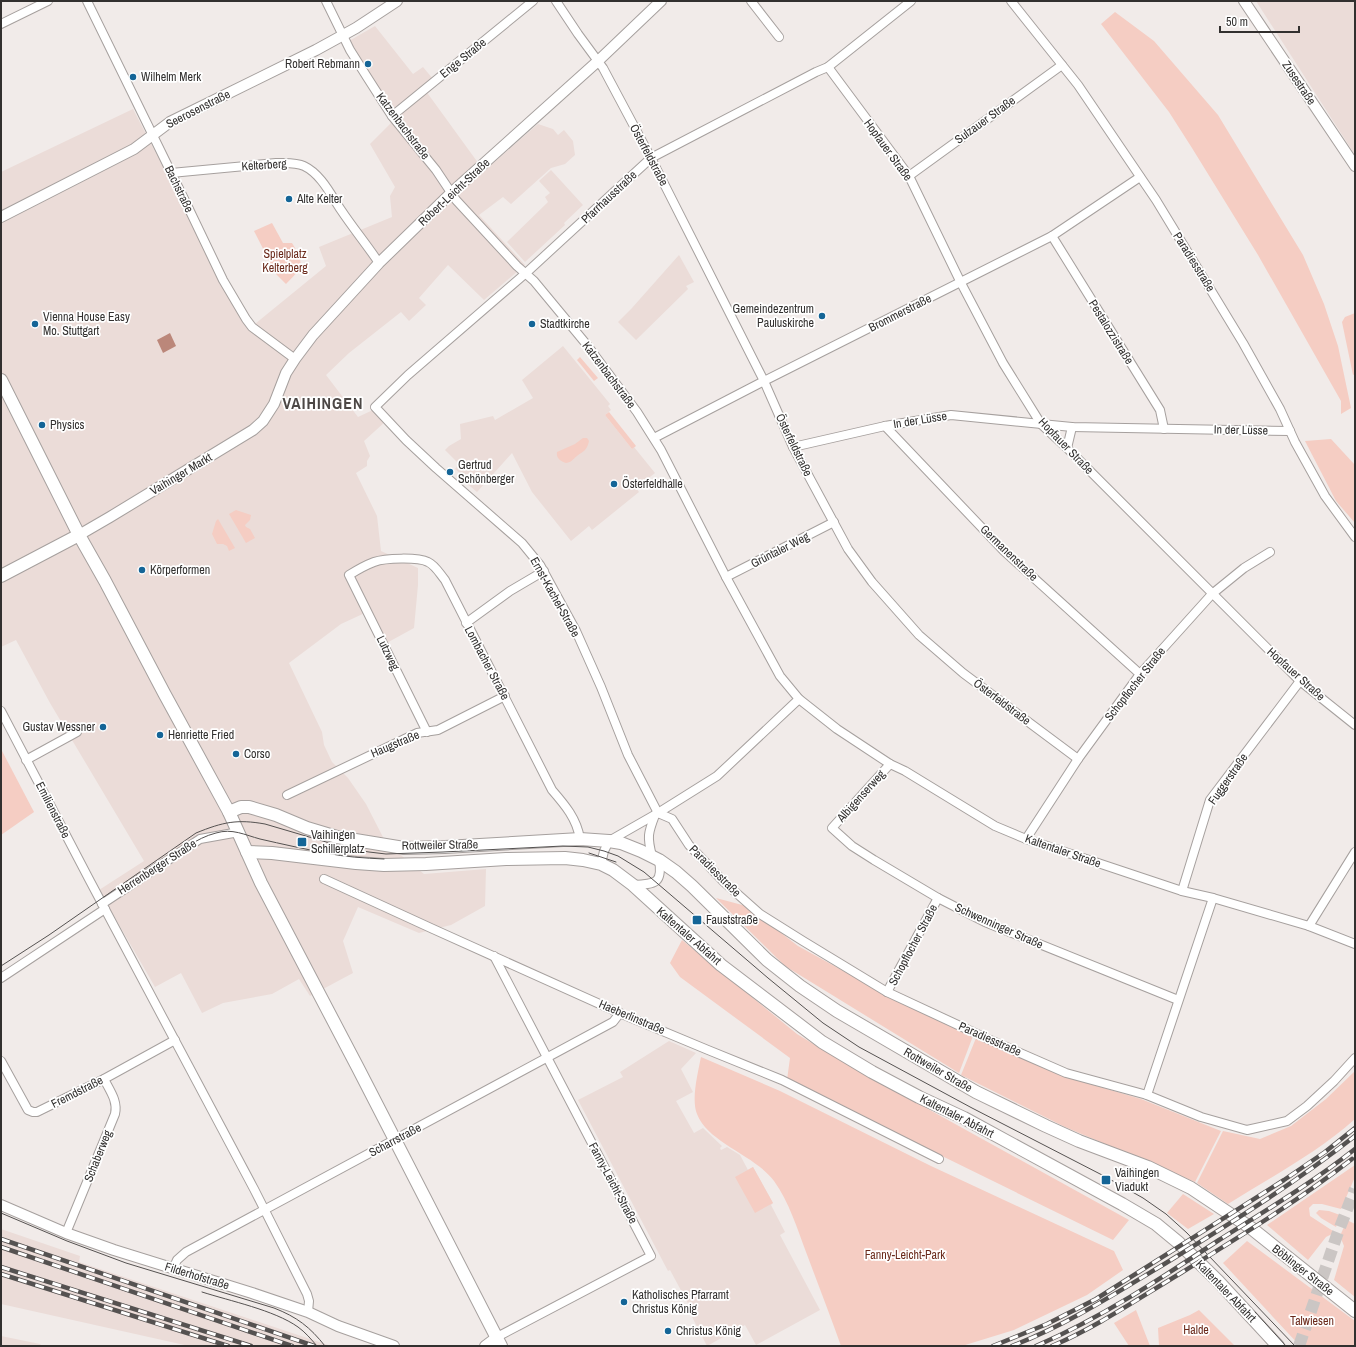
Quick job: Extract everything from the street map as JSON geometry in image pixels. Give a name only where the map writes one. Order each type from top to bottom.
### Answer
[{"type":"main road","points":[[1,380],[79,534],[106,581],[164,694],[229,812],[260,883],[499,1342]]},
{"type":"main road","points":[[1,576],[79,534]]},
{"type":"main road","name":"Rottweiler Straße","points":[[229,812],[241,807],[249,807],[337,837],[404,848],[580,839],[609,841],[632,847],[656,858],[692,886],[767,960],[836,1012],[983,1095],[1079,1141],[1173,1178],[1191,1188],[1251,1228]]},
{"type":"main road","name":"Rottweiler Straße","points":[[247,852],[272,853],[356,863],[384,864],[426,864],[506,859],[557,858],[583,860],[601,864],[613,870],[633,885]]},
{"type":"main road","name":"Kaltentaler Abfahrt","points":[[633,885],[721,964],[822,1042],[872,1072],[971,1122],[1156,1224],[1179,1243],[1218,1281],[1278,1346]]},
{"type":"main road","name":"Böblinger Straße","points":[[1251,1228],[1355,1311]]},
{"type":"street","points":[[1,24],[48,1]]},
{"type":"street","name":"Bachstraße","points":[[87,1],[217,270],[252,327],[294,359]]},
{"type":"street","name":"Katzenbachstraße","points":[[326,1],[355,59],[392,116],[439,174],[463,208],[517,266],[526,273],[587,345],[637,412],[654,438],[672,471],[726,577],[780,676],[799,699]]},
{"type":"street","name":"Seerosenstraße","points":[[1,218],[134,149],[165,125],[343,36],[361,26],[397,1]]},
{"type":"street","name":"Enge Straße","points":[[392,116],[533,1]]},
{"type":"street","name":"Österfeldstraße","points":[[556,1],[603,68],[651,158],[764,381],[793,447],[848,549],[872,582],[919,635],[963,673],[1078,759]]},
{"type":"street","name":"Robert-Leicht-Straße","points":[[274,404],[286,374],[294,359],[313,335],[380,263],[451,193],[598,61],[661,1]]},
{"type":"street","points":[[751,1],[779,37]]},
{"type":"street","name":"Pfarrhausstraße","points":[[375,407],[408,375],[526,273],[651,158],[828,67],[911,1]]},
{"type":"street","name":"Paradiesstraße","points":[[1011,1],[1078,85],[1156,200],[1221,306],[1280,409],[1295,442],[1325,496],[1355,537]]},
{"type":"street","name":"Zusestraße","points":[[1244,1],[1355,166]]},
{"type":"street","name":"Sulzauer Straße","points":[[908,176],[1062,64]]},
{"type":"street","name":"Hopfauer Straße","points":[[828,67],[908,176],[961,283],[1003,363],[1041,424],[1067,448],[1300,681],[1355,725]]},
{"type":"street","name":"Kelterberg","points":[[171,173],[276,163],[294,163],[304,166],[316,175],[380,263]]},
{"type":"street","name":"Brommerstraße","points":[[654,438],[1052,236],[1140,176]]},
{"type":"street","name":"Pestalozzistraße","points":[[1052,236],[1160,410],[1164,430]]},
{"type":"street","name":"Vaihinger Markt","points":[[79,534],[110,517],[253,430],[263,421],[274,404]]},
{"type":"street","name":"Ernst-Kachel-Straße","points":[[375,407],[406,440],[436,468],[522,543],[544,571],[590,660],[628,755],[656,814]]},
{"type":"street","name":"In der Lüsse","points":[[793,447],[885,426],[952,415],[1072,428],[1290,431]]},
{"type":"street","name":"Germanenstraße","points":[[885,426],[1004,551],[1140,674]]},
{"type":"street","points":[[1067,448],[1072,428]]},
{"type":"street","name":"Grüntaler Weg","points":[[726,577],[834,522]]},
{"type":"street","name":"Schopflocher Straße","points":[[1026,839],[1078,759],[1140,674],[1212,594],[1244,568],[1270,552]]},
{"type":"street","name":"Lombacher Straße","points":[[349,574],[383,560],[416,559],[428,562],[438,570],[445,580],[552,790],[574,818],[579,831],[580,839]]},
{"type":"street","points":[[466,623],[510,591],[544,571]]},
{"type":"street","name":"Lutzweg","points":[[349,574],[427,732]]},
{"type":"street","name":"Fuggerstraße","points":[[1182,891],[1210,800],[1300,681]]},
{"type":"street","name":"Haugstraße","points":[[287,795],[417,733],[438,730],[504,696]]},
{"type":"street","points":[[601,864],[604,851],[609,841],[717,776],[799,699]]},
{"type":"street","name":"Kaltentaler Straße","points":[[799,699],[837,729],[890,764],[905,771],[995,826],[1026,839],[1182,891],[1212,898],[1309,926],[1355,944]]},
{"type":"street","name":"Emilienstraße","points":[[1,711],[264,1209],[307,1294],[309,1301],[308,1312]]},
{"type":"street","points":[[26,760],[77,732]]},
{"type":"street","name":"Albigenserweg","points":[[832,828],[890,764]]},
{"type":"street","points":[[633,885],[651,884],[657,882],[660,877],[661,870],[649,845],[648,832],[656,814]]},
{"type":"street","name":"Paradiesstraße","points":[[656,814],[672,819],[689,845],[704,862],[760,914],[803,942],[887,992],[988,1039],[1066,1072],[1147,1095],[1201,1117],[1247,1130],[1287,1121],[1307,1106],[1334,1081],[1355,1058]]},
{"type":"street","name":"Schwenninger Straße","points":[[832,828],[852,846],[938,898],[985,922],[1178,1000]]},
{"type":"street","name":"Herrenberger Straße","points":[[1,978],[200,839],[239,832]]},
{"type":"street","points":[[1309,926],[1355,852]]},
{"type":"street","name":"Haeberlinstraße","points":[[324,879],[620,1013],[782,1080],[938,1159]]},
{"type":"street","name":"Schopflocher Straße","points":[[887,992],[938,898]]},
{"type":"street","points":[[1147,1095],[1212,898]]},
{"type":"street","name":"Fanny-Leicht-Straße","points":[[494,956],[651,1256],[499,1342]]},
{"type":"street","name":"Scharrstraße","points":[[173,1269],[177,1260],[186,1252],[547,1058],[612,1022],[620,1013]]},
{"type":"street","name":"Fremdstraße","points":[[1,1061],[28,1110],[37,1112],[104,1079],[174,1040]]},
{"type":"street","name":"Schaberweg","points":[[66,1233],[115,1114],[115,1100],[104,1079]]},
{"type":"street","name":"Filderhofstraße","points":[[1,1205],[66,1233],[125,1254],[308,1312],[338,1326],[394,1346]]},
{"type":"street","points":[[485,1346],[499,1342]]},
{"type":"shaded area","points":[[1256,1],[1355,1],[1355,155]]},
{"type":"shaded area","points":[[375,26],[413,74],[423,67],[433,79],[423,87],[484,171],[538,124],[553,129],[558,135],[564,130],[573,141],[575,155],[565,164],[551,168],[511,204],[503,197],[479,215],[525,265],[484,300],[448,265],[419,298],[426,305],[409,321],[401,312],[349,353],[326,375],[358,417],[375,409],[386,421],[364,441],[370,456],[367,461],[367,466],[356,473],[377,516],[381,551],[418,568],[414,628],[383,645],[367,612],[341,624],[289,663],[322,732],[324,745],[332,762],[348,778],[366,804],[386,843],[424,874],[486,869],[485,906],[451,925],[419,933],[358,907],[343,941],[353,973],[310,996],[299,979],[272,994],[223,1003],[202,1013],[181,973],[155,987],[99,890],[144,861],[50,703],[16,640],[1,647],[1,172],[133,109],[222,281],[250,328],[326,266],[319,247],[392,217],[390,196],[395,187],[370,144],[391,123],[342,45]]},
{"type":"shaded area","points":[[551,170],[583,205],[564,223],[565,225],[525,262],[507,242],[548,202],[545,197],[550,193],[539,181]]},
{"type":"shaded area","points":[[679,255],[694,282],[686,286],[688,289],[636,340],[618,322]]},
{"type":"shaded area","points":[[170,333],[176,346],[163,353],[157,340]]},
{"type":"shaded area","points":[[563,346],[610,404],[608,406],[611,410],[605,415],[632,449],[634,447],[655,473],[636,488],[639,492],[592,530],[589,526],[571,541],[532,492],[512,453],[477,492],[459,477],[461,474],[455,469],[459,464],[445,450],[461,439],[460,424],[493,416],[495,420],[533,398],[522,380]]},
{"type":"shaded area","points":[[669,1041],[696,1053],[681,1069],[693,1092],[676,1101],[694,1133],[703,1128],[722,1146],[720,1148],[721,1150],[727,1147],[740,1155],[748,1170],[753,1167],[773,1203],[771,1205],[785,1232],[780,1235],[820,1310],[756,1345],[745,1325],[707,1346],[689,1311],[691,1309],[670,1270],[668,1271],[578,1100],[623,1077],[620,1072]]},
{"type":"shaded area","points":[[1,1229],[80,1256],[79,1262],[331,1346],[189,1346],[1,1304]]},
{"type":"shaded area","points":[[1,1336],[40,1344],[42,1346],[1,1346]]},
{"type":"green space","points":[[1115,12],[1154,41],[1218,115],[1303,255],[1324,304],[1338,346],[1351,408],[1341,414],[1341,401],[1258,255],[1169,112],[1101,24]]},
{"type":"green space","name":"Spielplatz Kelterberg","points":[[272,223],[283,243],[292,243],[299,256],[299,269],[286,284],[276,274],[254,231]]},
{"type":"green space","points":[[1355,313],[1355,374],[1353,375],[1342,322],[1345,317]]},
{"type":"green space","points":[[580,357],[598,378],[594,381],[577,360]]},
{"type":"green space","points":[[609,412],[636,446],[632,449],[605,415]]},
{"type":"green space","points":[[583,438],[587,438],[589,441],[584,450],[568,463],[559,459],[557,452],[575,444]]},
{"type":"green space","points":[[1331,439],[1355,465],[1355,523],[1336,501],[1305,441]]},
{"type":"green space","points":[[236,510],[251,515],[250,520],[245,525],[250,529],[255,538],[246,543],[229,514]]},
{"type":"green space","points":[[218,519],[235,548],[229,551],[227,546],[217,544],[212,534]]},
{"type":"green space","points":[[1,749],[34,812],[1,835]]},
{"type":"green space","points":[[716,898],[746,906],[798,946],[909,1007],[973,1036],[959,1073],[785,966]]},
{"type":"green space","points":[[682,940],[797,1034],[843,1062],[1129,1220],[1113,1240],[787,1080],[790,1058],[680,977],[670,963]]},
{"type":"green space","points":[[976,1038],[1063,1076],[1141,1099],[1221,1131],[1195,1182],[1065,1127],[961,1075]]},
{"type":"green space","name":"Fanny-Leicht-Park","points":[[701,1057],[780,1091],[931,1166],[1114,1251],[1123,1270],[1087,1295],[1014,1330],[962,1346],[841,1346],[796,1225],[779,1189],[766,1172],[711,1133],[697,1114],[695,1108],[695,1094]]},
{"type":"green space","points":[[1355,1071],[1355,1119],[1325,1143],[1228,1204],[1197,1183],[1223,1131],[1260,1139],[1291,1126],[1326,1099]]},
{"type":"green space","points":[[1355,1165],[1355,1177],[1341,1209],[1322,1204],[1313,1204],[1309,1208],[1310,1216],[1333,1231],[1332,1234],[1326,1237],[1308,1260],[1267,1225]]},
{"type":"green space","points":[[753,1167],[773,1203],[755,1213],[735,1177]]},
{"type":"green space","points":[[1183,1194],[1214,1214],[1188,1229],[1167,1213]]},
{"type":"green space","points":[[1319,1210],[1329,1211],[1340,1215],[1336,1227],[1321,1218],[1316,1213]]},
{"type":"green space","points":[[1347,1220],[1355,1224],[1355,1297],[1334,1280],[1344,1246],[1340,1236]]},
{"type":"green space","name":"Talwiesen","points":[[1247,1241],[1355,1321],[1355,1346],[1300,1346],[1223,1263]]},
{"type":"green space","points":[[1136,1310],[1150,1346],[1129,1346],[1114,1323]]},
{"type":"green space","name":"Halde","points":[[1199,1310],[1235,1346],[1159,1346],[1158,1328]]},
{"type":"tunnel","points":[[1299,1346],[1337,1235],[1355,1189]]},
{"type":"tram line","points":[[1,966],[49,935],[196,833],[230,822],[255,822],[265,824],[350,849],[386,854],[563,846],[588,847],[604,851],[618,856],[644,872],[823,1023],[859,1047],[972,1108],[1104,1176],[1143,1198],[1166,1214],[1187,1233],[1295,1346]]},
{"type":"tram line","points":[[163,863],[202,838],[228,831],[333,854],[384,859]]},
{"type":"tram line","points":[[589,853],[616,862]]},
{"type":"tram line","points":[[1,1213],[67,1241],[126,1263],[274,1308],[290,1315],[302,1323],[314,1333],[325,1346]]},
{"type":"tram line","points":[[202,1292],[252,1306],[288,1321],[306,1333],[317,1346]]},
{"type":"tram line","points":[[1255,1312],[1286,1346]]},
{"type":"railway","points":[[993,1346],[1047,1324],[1096,1299],[1284,1180],[1325,1152],[1355,1128]]},
{"type":"railway","points":[[1012,1346],[1032,1338],[1072,1318],[1166,1263],[1239,1218],[1355,1136]]},
{"type":"railway","points":[[1036,1346],[1084,1323],[1152,1283],[1305,1185],[1355,1149]]},
{"type":"railway","points":[[1052,1346],[1102,1321],[1225,1246],[1289,1204],[1352,1159]]},
{"type":"railway","points":[[1,1239],[314,1346]]},
{"type":"railway","points":[[1,1247],[292,1346]]},
{"type":"railway","points":[[1,1267],[251,1346]]},
{"type":"railway","points":[[1,1274],[228,1346]]},
{"type":"place","name":"Robert Rebmann","points":[[368,64]]},
{"type":"place","name":"Wilhelm Merk","points":[[133,77]]},
{"type":"place","name":"Alte Kelter","points":[[289,199]]},
{"type":"place","name":"Gemeindezentrum Pauluskirche","points":[[822,316]]},
{"type":"place","name":"Vienna House Easy Mo. Stuttgart","points":[[35,324]]},
{"type":"place","name":"Stadtkirche","points":[[532,324]]},
{"type":"place","name":"Physics","points":[[42,425]]},
{"type":"place","name":"Gertrud Schönberger","points":[[450,472]]},
{"type":"place","name":"Österfeldhalle","points":[[614,484]]},
{"type":"place","name":"Körperformen","points":[[142,570]]},
{"type":"place","name":"Gustav Wessner","points":[[103,727]]},
{"type":"place","name":"Henriette Fried","points":[[160,735]]},
{"type":"place","name":"Corso","points":[[236,754]]},
{"type":"place","name":"Vaihingen Schillerplatz","points":[[302,842]]},
{"type":"place","name":"Fauststraße","points":[[697,920]]},
{"type":"place","name":"Vaihingen Viadukt","points":[[1106,1180]]},
{"type":"place","name":"Katholisches Pfarramt Christus König","points":[[624,1302]]},
{"type":"place","name":"Christus König","points":[[668,1331]]},
{"type":"district","name":"VAIHINGEN","points":[[323,403]]}]
